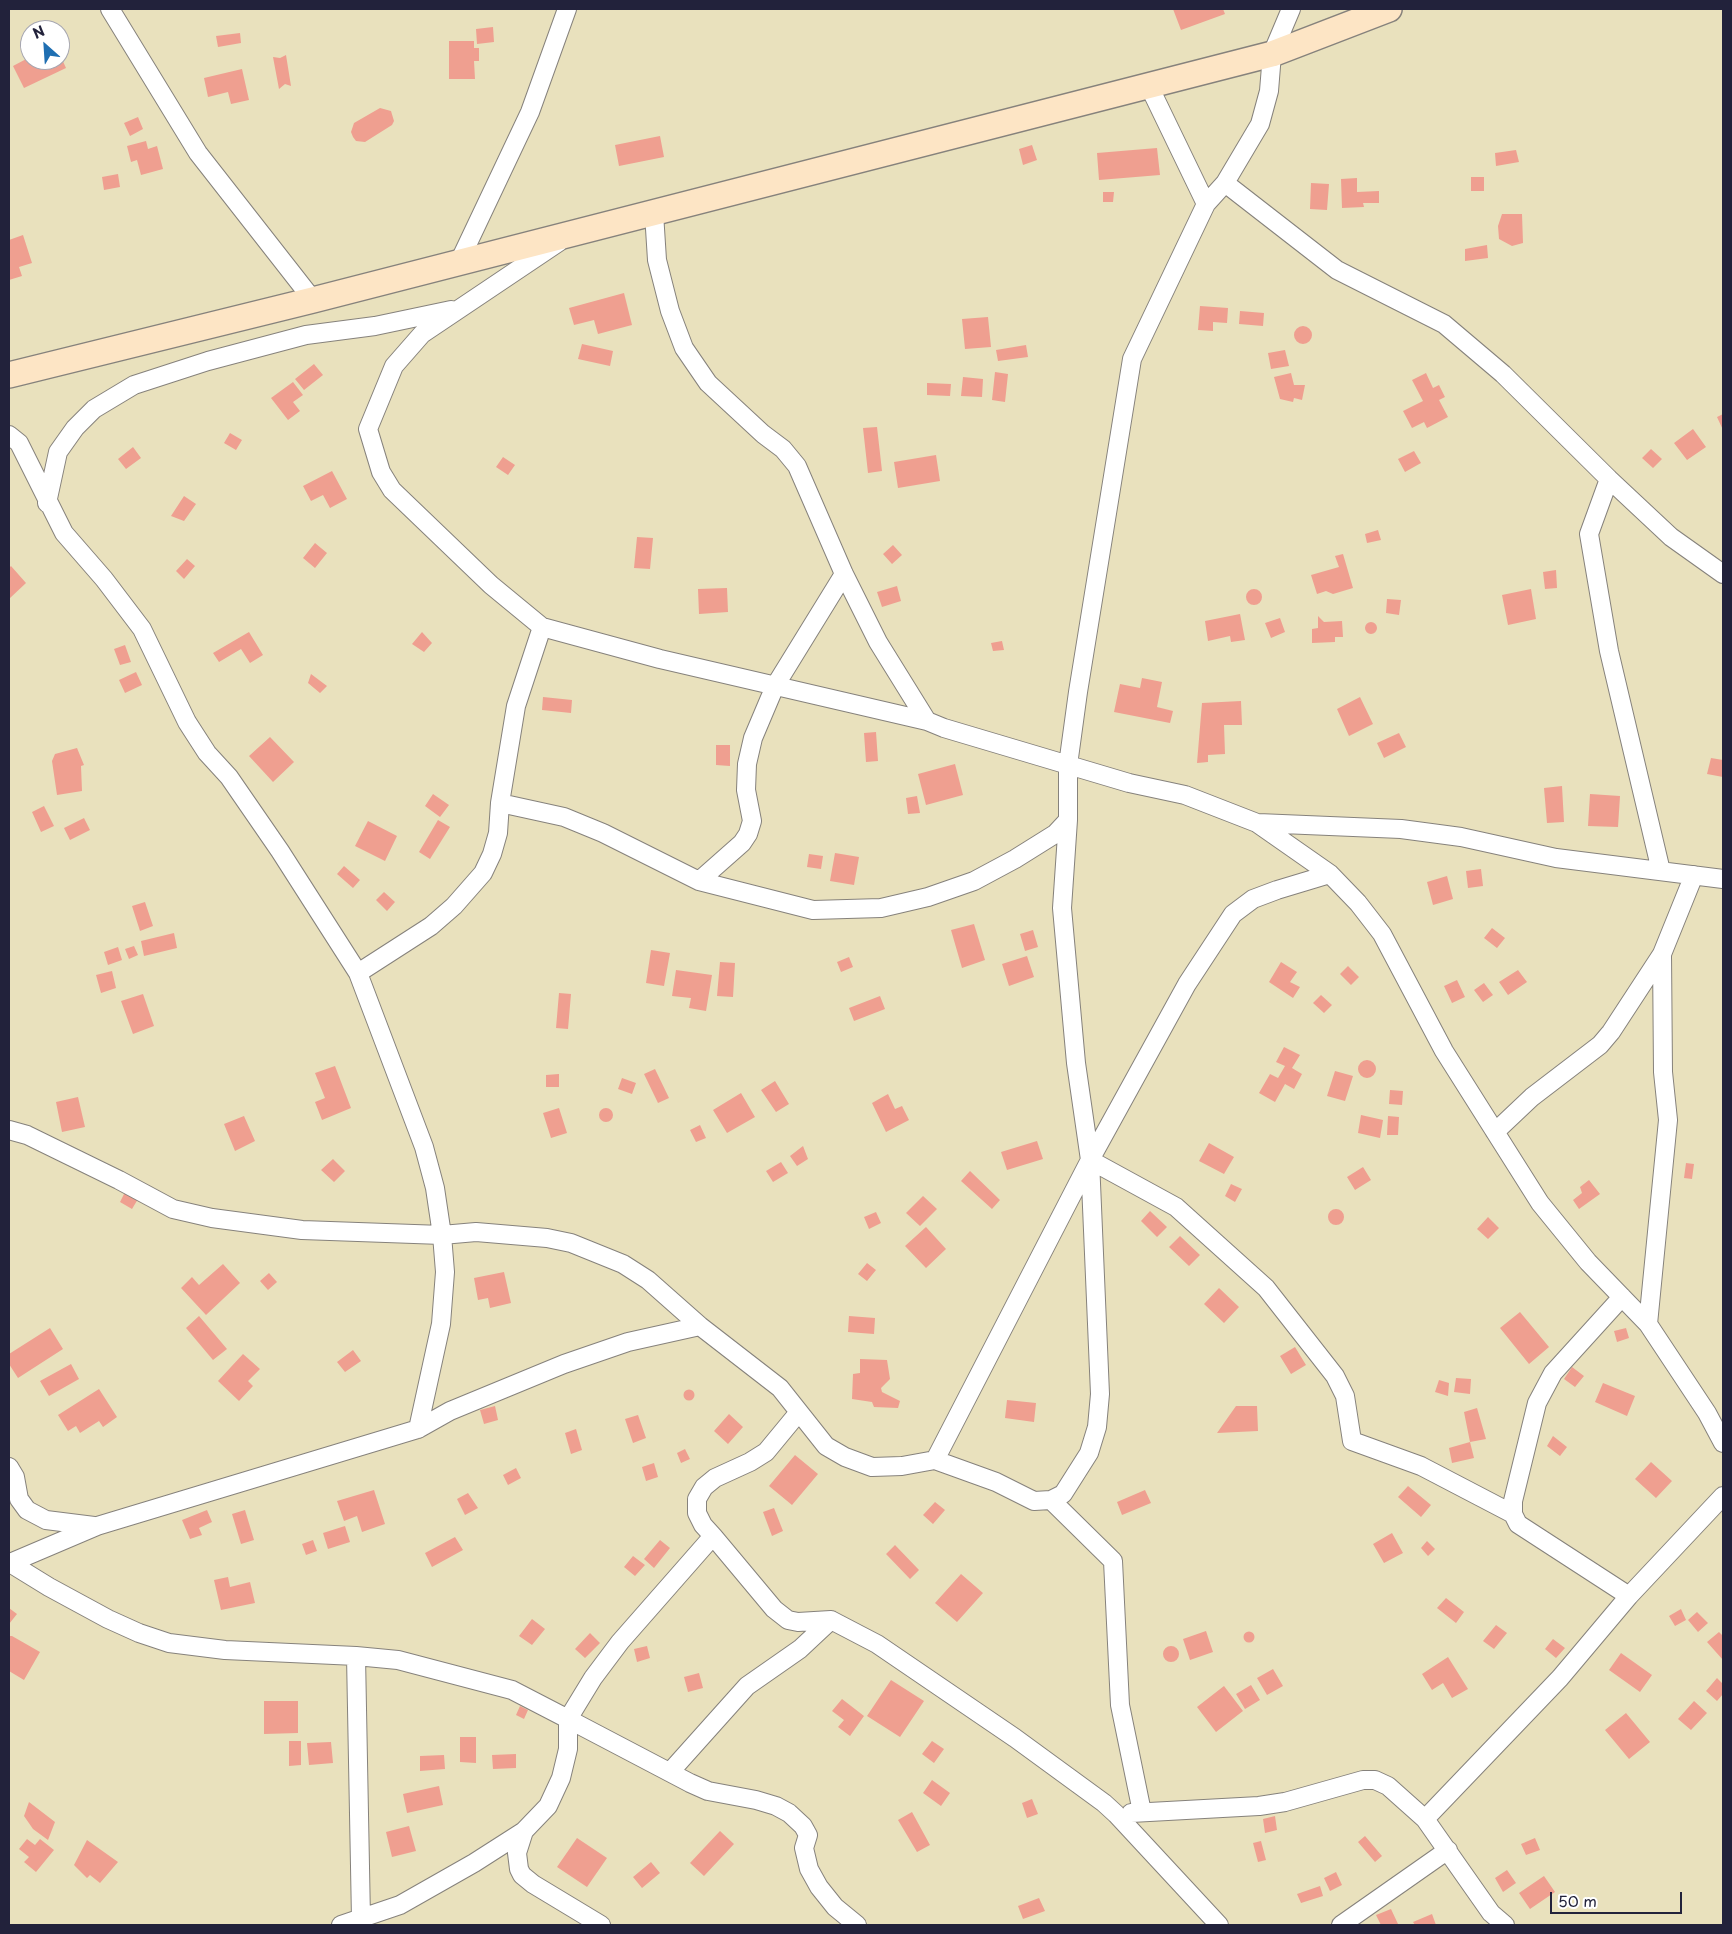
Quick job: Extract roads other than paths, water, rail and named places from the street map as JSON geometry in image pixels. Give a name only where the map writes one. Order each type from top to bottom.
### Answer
[{"type":"street","points":[[458,262],[530,112],[567,9]]},
{"type":"street","points":[[9,1130],[27,1135],[119,1180],[172,1209],[212,1218],[302,1230],[442,1236],[476,1232],[548,1238],[571,1243],[623,1264],[648,1280],[700,1326],[780,1388],[826,1446],[845,1457],[872,1467],[902,1466],[934,1460],[996,1482],[1034,1501],[1051,1500],[1063,1494],[1089,1453],[1097,1427],[1100,1394],[1090,1160],[1076,1063],[1062,908],[1068,820],[1068,766],[1078,692],[1132,359],[1206,204],[1225,183],[1260,124],[1269,91],[1272,54],[1291,9]]},
{"type":"street","points":[[12,372],[313,300],[1272,54],[1389,9]]},
{"type":"street","points":[[113,10],[198,154],[313,300]]},
{"type":"street","points":[[1149,86],[1206,204]]},
{"type":"street","points":[[1225,183],[1337,270],[1444,324],[1503,374],[1609,479],[1671,537],[1723,574]]},
{"type":"street","points":[[654,213],[657,260],[670,311],[684,348],[708,383],[763,434],[783,449],[797,466],[844,574],[878,642],[927,721]]},
{"type":"street","points":[[572,233],[422,334],[394,366],[368,429],[381,472],[392,490],[491,585],[542,627],[660,659],[927,721],[1068,766],[1129,783],[1185,795],[1257,823],[1330,874],[1358,903],[1382,934],[1444,1051],[1540,1202],[1588,1262],[1648,1324],[1707,1413],[1723,1444]]},
{"type":"street","points":[[48,503],[58,452],[74,428],[94,409],[134,385],[306,335],[374,326],[458,308]]},
{"type":"street","points":[[9,435],[19,443],[64,533],[104,579],[142,629],[186,722],[207,752],[229,777],[280,851],[358,973],[424,1147],[435,1188],[442,1236],[445,1272],[441,1324],[418,1429]]},
{"type":"street","points":[[1609,479],[1589,534],[1609,651],[1661,871]]},
{"type":"street","points":[[699,881],[742,843],[748,834],[752,821],[746,790],[747,764],[753,738],[775,686],[844,574]]},
{"type":"street","points":[[358,973],[431,926],[454,906],[483,873],[492,854],[498,834],[500,803],[516,706],[542,627]]},
{"type":"street","points":[[500,803],[564,817],[603,833],[699,881],[813,910],[881,908],[928,897],[974,881],[1015,859],[1055,834],[1068,820]]},
{"type":"street","points":[[1257,823],[1410,830],[1461,837],[1556,858],[1723,879]]},
{"type":"street","points":[[934,1460],[1090,1160],[1187,984],[1233,914],[1261,896],[1330,874]]},
{"type":"street","points":[[1495,1132],[1532,1097],[1600,1045],[1611,1032],[1662,954],[1694,875]]},
{"type":"street","points":[[1648,1324],[1668,1120],[1663,1072],[1662,954]]},
{"type":"street","points":[[1090,1160],[1176,1207],[1266,1288],[1335,1376],[1344,1396],[1352,1441],[1421,1466],[1513,1514]]},
{"type":"street","points":[[1622,1297],[1553,1373],[1537,1403],[1516,1485],[1513,1514],[1518,1524],[1629,1596]]},
{"type":"street","points":[[9,1563],[98,1526],[418,1429],[468,1404],[564,1364],[628,1342],[700,1326]]},
{"type":"street","points":[[799,1412],[766,1452],[750,1462],[715,1478],[704,1487],[697,1499],[697,1513],[703,1526],[774,1609],[788,1620],[798,1622],[831,1620],[877,1644],[1015,1738],[1116,1814],[1219,1925]]},
{"type":"street","points":[[9,1467],[14,1477],[19,1499],[27,1510],[46,1520],[98,1526]]},
{"type":"street","points":[[1425,1819],[1560,1678],[1629,1596],[1723,1496]]},
{"type":"street","points":[[1051,1500],[1113,1561],[1120,1706],[1142,1812]]},
{"type":"street","points":[[342,1925],[400,1905],[474,1863],[524,1830],[548,1806],[561,1778],[568,1749],[568,1719],[593,1678],[620,1642],[713,1536]]},
{"type":"street","points":[[9,1563],[108,1619],[139,1634],[169,1643],[225,1650],[356,1656],[398,1660],[512,1690],[708,1791],[756,1800],[776,1806],[789,1813],[803,1826],[808,1834],[804,1848],[809,1870],[819,1887],[835,1908],[857,1925]]},
{"type":"street","points":[[670,1772],[747,1686],[800,1649],[831,1620]]},
{"type":"street","points":[[356,1656],[361,1919]]},
{"type":"street","points":[[1116,1814],[1259,1806],[1285,1802],[1363,1780],[1374,1780],[1388,1786],[1425,1819],[1491,1913],[1506,1925]]},
{"type":"street","points":[[524,1830],[517,1853],[519,1869],[522,1875],[533,1884],[601,1925]]},
{"type":"street","points":[[1341,1925],[1448,1850]]}]
